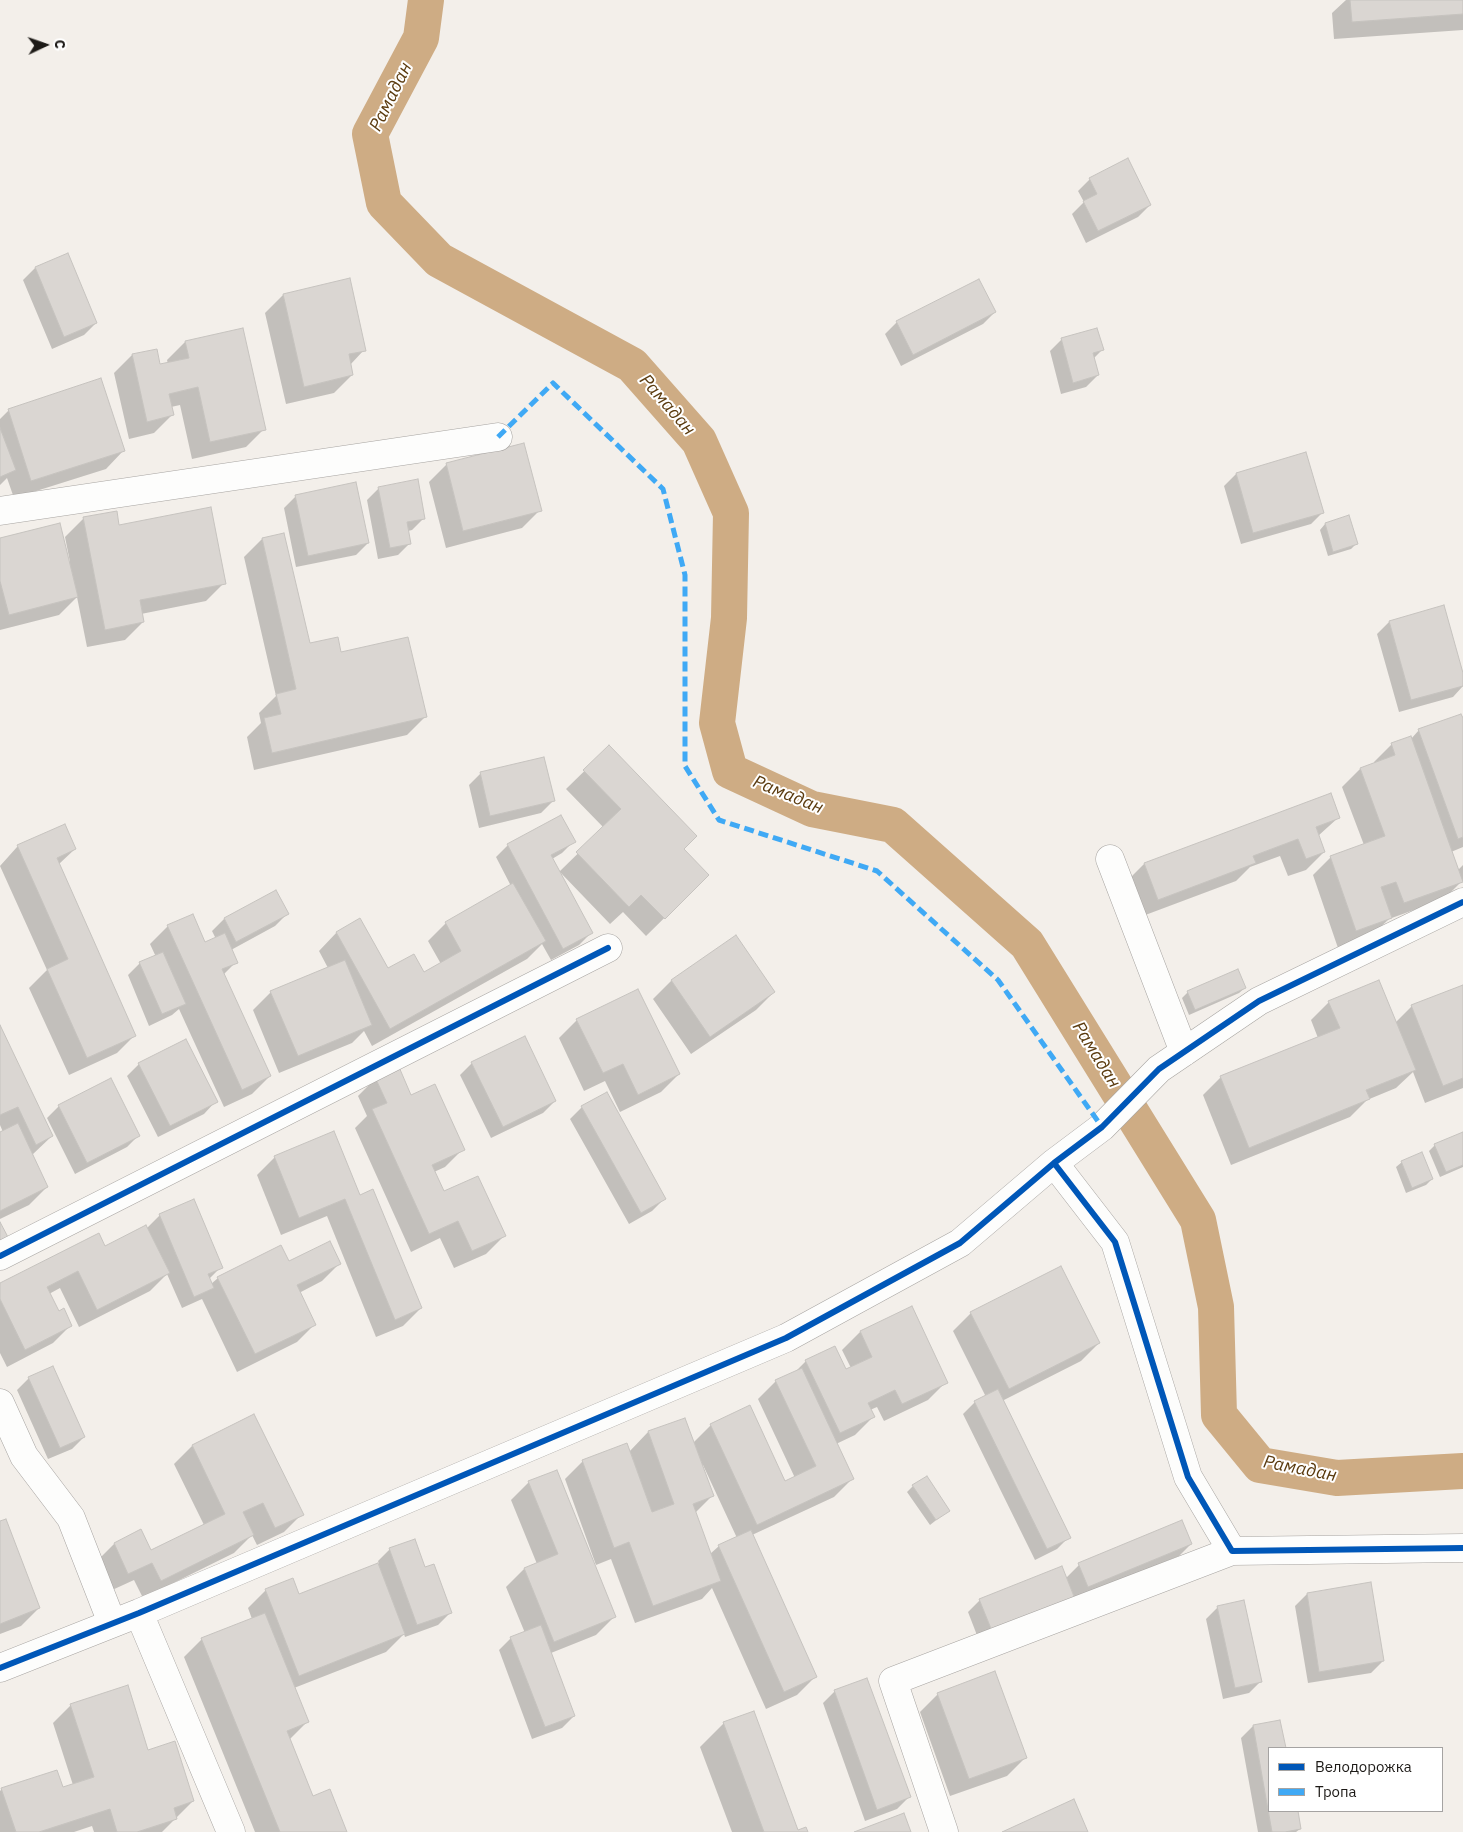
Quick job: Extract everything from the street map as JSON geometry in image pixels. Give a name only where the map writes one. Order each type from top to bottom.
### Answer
[{"type":"street","points":[[0,511],[498,437]]},
{"type":"street","points":[[1110,859],[1184,1052]]},
{"type":"street","points":[[0,1668],[139,1613],[786,1338],[960,1243],[1054,1163],[1102,1127],[1159,1069],[1260,1000],[1463,902]]},
{"type":"street","points":[[0,1256],[608,948]]},
{"type":"street","points":[[1054,1163],[1115,1242],[1188,1477],[1232,1551]]},
{"type":"street","points":[[0,1403],[24,1456],[71,1518],[112,1623]]},
{"type":"street","points":[[944,1832],[893,1681],[1232,1551],[1463,1548]]},
{"type":"street","points":[[139,1613],[231,1832]]},
{"type":"building","points":[[1350,0],[1463,0],[1463,14],[1352,22]]},
{"type":"building","points":[[1128,158],[1151,205],[1098,231],[1083,201],[1097,194],[1089,178]]},
{"type":"building","points":[[68,253],[97,323],[64,337],[35,267]]},
{"type":"building","points":[[350,278],[366,351],[349,354],[353,375],[304,387],[283,294]]},
{"type":"building","points":[[979,279],[996,312],[913,355],[896,321]]},
{"type":"building","points":[[243,328],[266,430],[210,442],[198,387],[169,394],[174,415],[147,422],[132,354],[157,349],[160,364],[189,358],[185,341]]},
{"type":"building","points":[[1097,328],[1104,350],[1093,353],[1099,375],[1073,383],[1061,338]]},
{"type":"building","points":[[101,378],[125,451],[31,481],[8,409]]},
{"type":"building","points":[[0,428],[16,470],[0,477]]},
{"type":"building","points":[[524,443],[542,511],[463,531],[446,463]]},
{"type":"building","points":[[1306,452],[1324,513],[1253,533],[1236,473]]},
{"type":"building","points":[[418,479],[425,519],[407,522],[411,544],[390,548],[378,487]]},
{"type":"building","points":[[356,482],[369,543],[308,556],[295,495]]},
{"type":"building","points":[[211,507],[226,584],[140,600],[144,622],[105,630],[83,517],[117,511],[119,525]]},
{"type":"building","points":[[1349,515],[1358,544],[1333,552],[1325,523]]},
{"type":"building","points":[[60,523],[78,597],[9,615],[0,581],[0,538]]},
{"type":"building","points":[[284,533],[310,643],[338,637],[341,652],[408,637],[427,717],[272,753],[264,718],[281,714],[276,694],[296,689],[262,538]]},
{"type":"building","points":[[1444,605],[1463,673],[1463,686],[1411,700],[1389,621]]},
{"type":"building","points":[[1461,714],[1463,718],[1463,837],[1458,839],[1418,729]]},
{"type":"building","points":[[1411,736],[1463,882],[1404,903],[1396,882],[1381,887],[1392,918],[1356,931],[1330,856],[1385,836],[1360,768],[1395,755],[1391,743]]},
{"type":"building","points":[[609,745],[697,836],[684,849],[709,875],[665,919],[641,895],[629,907],[576,852],[621,809],[583,770]]},
{"type":"building","points":[[544,757],[555,801],[490,816],[480,772]]},
{"type":"building","points":[[1331,793],[1340,818],[1316,827],[1325,852],[1306,859],[1298,839],[1253,856],[1256,863],[1158,900],[1144,863]]},
{"type":"building","points":[[561,815],[576,842],[551,855],[593,933],[563,949],[507,844]]},
{"type":"building","points":[[65,824],[76,849],[57,858],[136,1036],[87,1058],[47,969],[68,959],[17,845]]},
{"type":"building","points":[[513,883],[546,941],[390,1029],[336,932],[360,918],[388,968],[414,954],[424,972],[461,951],[445,922]]},
{"type":"building","points":[[276,890],[289,914],[236,942],[224,918]]},
{"type":"building","points":[[193,914],[205,942],[225,933],[238,963],[222,969],[271,1076],[242,1090],[167,925]]},
{"type":"building","points":[[736,935],[775,992],[710,1037],[671,980]]},
{"type":"building","points":[[163,952],[186,1004],[162,1014],[139,962]]},
{"type":"building","points":[[345,960],[372,1025],[298,1056],[270,991]]},
{"type":"building","points":[[1238,969],[1246,988],[1195,1010],[1187,991]]},
{"type":"building","points":[[1379,980],[1416,1070],[1366,1090],[1370,1099],[1249,1148],[1220,1076],[1340,1028],[1328,1001]]},
{"type":"building","points":[[1463,985],[1463,1078],[1443,1086],[1411,1005]]},
{"type":"building","points":[[638,989],[680,1074],[638,1095],[623,1064],[603,1073],[576,1019]]},
{"type":"building","points":[[0,1025],[53,1136],[36,1145],[18,1107],[0,1115]]},
{"type":"building","points":[[525,1036],[556,1101],[503,1127],[471,1062]]},
{"type":"building","points":[[186,1039],[218,1102],[170,1126],[138,1063]]},
{"type":"building","points":[[399,1067],[411,1095],[435,1084],[465,1150],[432,1165],[444,1191],[478,1176],[506,1236],[472,1251],[458,1221],[429,1234],[372,1109],[387,1103],[375,1077]]},
{"type":"building","points":[[111,1078],[140,1136],[87,1163],[58,1105]]},
{"type":"building","points":[[607,1092],[666,1199],[641,1213],[581,1106]]},
{"type":"building","points":[[18,1123],[48,1187],[0,1211],[0,1132]]},
{"type":"building","points":[[334,1131],[360,1195],[373,1189],[422,1308],[395,1320],[345,1199],[299,1218],[274,1156]]},
{"type":"building","points":[[1463,1132],[1463,1165],[1446,1172],[1434,1144]]},
{"type":"building","points":[[1422,1152],[1433,1179],[1412,1188],[1401,1161]]},
{"type":"building","points":[[194,1199],[223,1268],[208,1274],[214,1288],[194,1297],[159,1214]]},
{"type":"building","points":[[0,1222],[9,1239],[0,1243]]},
{"type":"building","points":[[146,1225],[170,1273],[97,1310],[78,1271],[47,1287],[59,1311],[64,1308],[72,1326],[25,1350],[0,1299],[0,1283],[99,1233],[105,1246]]},
{"type":"building","points":[[330,1241],[341,1264],[297,1285],[316,1325],[255,1354],[217,1277],[281,1245],[289,1261]]},
{"type":"building","points":[[1061,1266],[1100,1343],[1009,1389],[970,1312]]},
{"type":"building","points":[[912,1306],[948,1383],[902,1404],[895,1390],[868,1403],[875,1417],[840,1433],[805,1360],[835,1346],[846,1369],[872,1357],[860,1331]]},
{"type":"building","points":[[53,1366],[85,1437],[60,1448],[28,1377]]},
{"type":"building","points":[[802,1368],[854,1479],[757,1525],[710,1424],[750,1405],[785,1481],[816,1466],[775,1380]]},
{"type":"building","points":[[998,1389],[1071,1538],[1047,1549],[974,1401]]},
{"type":"building","points":[[254,1414],[304,1515],[275,1528],[263,1503],[243,1512],[254,1535],[161,1581],[152,1563],[128,1574],[114,1543],[141,1529],[151,1550],[225,1514],[192,1445]]},
{"type":"building","points":[[685,1418],[714,1496],[693,1504],[721,1581],[653,1606],[629,1542],[614,1548],[582,1460],[627,1443],[652,1512],[674,1504],[648,1431]]},
{"type":"building","points":[[557,1470],[616,1617],[554,1642],[524,1568],[558,1554],[528,1481]]},
{"type":"building","points":[[927,1476],[950,1511],[936,1520],[912,1485]]},
{"type":"building","points":[[6,1519],[40,1608],[0,1624],[0,1521]]},
{"type":"building","points":[[1182,1520],[1192,1544],[1088,1587],[1078,1563]]},
{"type":"building","points":[[751,1530],[817,1677],[784,1692],[718,1545]]},
{"type":"building","points":[[415,1539],[425,1567],[434,1564],[452,1613],[417,1625],[389,1548]]},
{"type":"building","points":[[378,1563],[405,1634],[299,1676],[265,1589],[293,1578],[299,1594]]},
{"type":"building","points":[[1062,1566],[1075,1599],[992,1631],[979,1599]]},
{"type":"building","points":[[1371,1582],[1384,1661],[1319,1672],[1307,1593]]},
{"type":"building","points":[[1244,1600],[1262,1682],[1235,1688],[1217,1606]]},
{"type":"building","points":[[265,1613],[309,1722],[287,1731],[313,1796],[330,1789],[347,1832],[280,1832],[201,1638]]},
{"type":"building","points":[[541,1625],[575,1716],[545,1727],[510,1637]]},
{"type":"building","points":[[995,1671],[1027,1758],[969,1779],[937,1693]]},
{"type":"building","points":[[867,1678],[911,1797],[877,1810],[834,1690]]},
{"type":"building","points":[[128,1685],[148,1750],[175,1741],[194,1801],[174,1808],[177,1819],[137,1832],[117,1832],[110,1809],[39,1832],[16,1832],[1,1788],[57,1770],[63,1787],[94,1777],[70,1704]]},
{"type":"building","points":[[754,1711],[798,1830],[806,1827],[808,1832],[764,1832],[723,1722]]},
{"type":"building","points":[[1280,1720],[1286,1747],[1268,1747],[1268,1809],[1253,1725]]},
{"type":"building","points":[[1074,1799],[1088,1832],[1002,1832]]},
{"type":"building","points":[[1268,1812],[1298,1812],[1301,1829],[1272,1832]]},
{"type":"building","points":[[904,1813],[911,1832],[854,1832]]},
{"type":"waterway","name":"Рамадан","points":[[426,0],[421,38],[370,134],[384,203],[439,260],[632,365],[699,441],[731,513],[729,618],[717,723],[730,771],[812,809],[893,825],[1027,944],[1198,1220],[1216,1307],[1219,1415],[1260,1465],[1337,1478],[1463,1471]]},
{"type":"marked path","points":[[498,437],[553,383],[663,489],[685,575],[685,766],[719,820],[877,871],[998,980],[1102,1127]]},
{"type":"cycle path","points":[[0,1668],[139,1613],[786,1338],[960,1243],[1054,1163],[1102,1127],[1159,1069],[1259,1001],[1463,902]]},
{"type":"cycle path","points":[[0,1256],[608,948]]},
{"type":"cycle path","points":[[1054,1163],[1115,1242],[1188,1477],[1232,1551],[1463,1548]]}]
